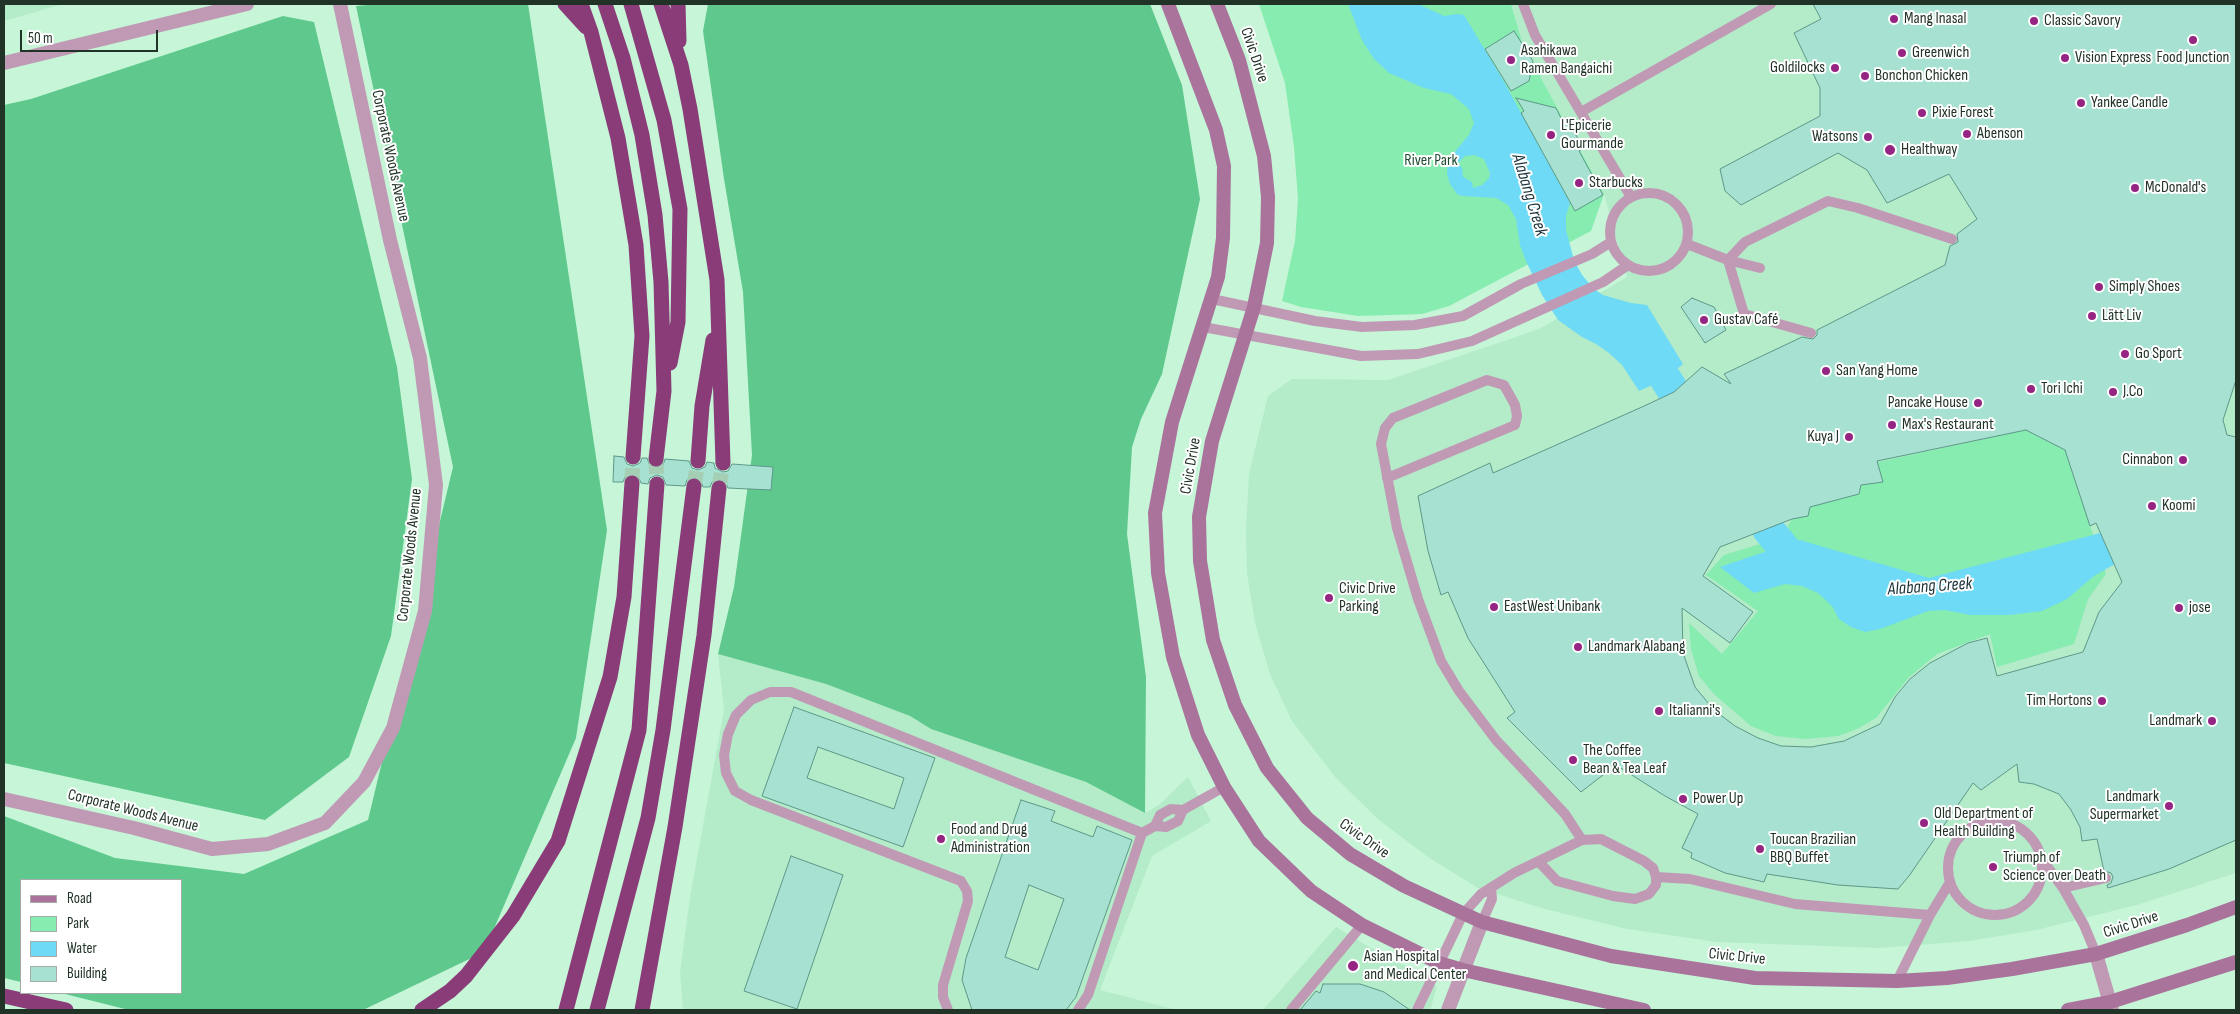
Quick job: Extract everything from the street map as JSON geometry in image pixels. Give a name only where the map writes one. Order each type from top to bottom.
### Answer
[{"type":"highway","points":[[565,4],[591,32]]},
{"type":"highway","points":[[581,4],[591,32],[618,138],[636,245],[642,336],[633,457]]},
{"type":"highway","points":[[605,4],[623,58],[642,135],[655,215],[661,282],[664,391]]},
{"type":"highway","points":[[631,4],[664,120],[680,209],[678,322],[664,391],[656,459]]},
{"type":"highway","points":[[661,4],[681,65]]},
{"type":"highway","points":[[678,4],[681,65],[704,190],[717,280],[723,463]]},
{"type":"highway","points":[[698,462],[702,406],[719,306]]},
{"type":"highway","points":[[422,1010],[450,991],[466,976],[513,916],[558,841],[610,677],[624,597],[632,483]]},
{"type":"highway","points":[[566,1010],[639,730],[657,484]]},
{"type":"highway","points":[[597,1010],[648,818],[663,730],[694,486]]},
{"type":"highway","points":[[642,1010],[675,827],[704,636],[719,488]]},
{"type":"highway","points":[[4,996],[66,1010]]},
{"type":"main road","name":"Civic Drive","points":[[1168,4],[1216,130],[1224,166],[1223,238],[1212,299],[1172,422],[1154,513],[1158,573],[1172,658],[1198,735],[1224,787],[1259,841],[1311,891],[1362,925],[1439,963],[1644,1010]]},
{"type":"main road","name":"Civic Drive","points":[[1216,4],[1239,60],[1264,156],[1268,197],[1267,243],[1254,307],[1212,442],[1199,517],[1200,561],[1213,640],[1235,705],[1267,768],[1307,818],[1350,854],[1404,886],[1482,922],[1611,956],[1678,968],[1755,978],[1897,981],[1947,978],[2096,954],[2236,907]]},
{"type":"main road","points":[[2068,1010],[2111,1006],[2236,962]]},
{"type":"street","points":[[4,63],[247,4]]},
{"type":"street","name":"Corporate Woods Avenue","points":[[4,799],[134,828],[212,849],[268,844],[325,823],[364,782],[393,728],[425,611],[436,485],[420,358],[390,240],[340,4]]},
{"type":"street","points":[[1448,1010],[1482,922]]},
{"type":"street","points":[[2096,954],[2111,1006]]},
{"type":"lane","points":[[1523,4],[1535,35],[1631,197]]},
{"type":"lane","points":[[1581,112],[1771,4]]},
{"type":"lane","points":[[1649,192],[1666,196],[1680,207],[1687,223],[1687,244],[1680,257],[1668,266],[1655,271],[1641,270],[1628,265],[1617,255],[1611,242],[1611,224],[1618,208],[1631,197],[1649,192]]},
{"type":"lane","points":[[1728,260],[1745,242],[1828,201],[1858,208],[1952,239]]},
{"type":"lane","points":[[1212,299],[1316,321],[1362,327],[1414,325],[1463,316],[1521,284],[1592,254],[1611,242]]},
{"type":"lane","points":[[1687,244],[1728,260],[1760,268]]},
{"type":"lane","points":[[1728,260],[1744,314],[1811,333]]},
{"type":"lane","points":[[1203,327],[1361,356],[1418,354],[1472,341],[1603,282],[1628,265]]},
{"type":"lane","points":[[1387,478],[1515,425],[1517,416],[1515,406],[1504,385],[1487,380],[1393,418],[1385,428],[1381,444],[1387,478],[1402,546],[1418,599],[1441,661],[1459,691],[1496,740],[1565,814],[1582,840]]},
{"type":"lane","points":[[948,1010],[943,997],[943,985],[968,901],[967,891],[961,881],[751,800],[735,791],[726,773],[724,755],[728,734],[736,715],[751,700],[770,692],[790,692],[1142,833]]},
{"type":"lane","points":[[1078,1010],[1088,995],[1142,833],[1155,826],[1160,815],[1171,809],[1183,810],[1224,787]]},
{"type":"lane","points":[[2040,857],[2041,873],[2037,888],[2028,902],[2015,911],[1999,915],[1983,914],[1968,907],[1957,896],[1950,882],[1948,866],[1951,851],[1958,838],[1969,828],[1982,822],[1997,821],[2012,824],[2024,832],[2034,843],[2040,857],[2063,888],[2084,925],[2096,954]]},
{"type":"lane","points":[[1417,1010],[1463,914],[1481,894],[1514,873],[1582,840],[1601,839],[1644,861],[1653,868],[1656,885],[1649,894],[1635,899],[1557,881],[1539,862]]},
{"type":"lane","points":[[1656,877],[1690,879],[1795,904],[1930,915]]},
{"type":"lane","points":[[2063,888],[2106,878]]},
{"type":"lane","points":[[1897,981],[1930,915],[1950,882]]},
{"type":"lane","points":[[1482,922],[1492,899],[1491,888]]},
{"type":"lane","points":[[1291,1010],[1362,925]]},
{"type":"shaded area","points":[[4,4],[63,4],[4,21]]},
{"type":"shaded area","points":[[1511,4],[2236,4],[2236,873],[2137,905],[2036,930],[1969,941],[1879,948],[1717,942],[1627,929],[1545,909],[1478,888],[1428,857],[1379,820],[1336,778],[1292,721],[1270,674],[1255,623],[1247,573],[1246,530],[1249,474],[1268,396],[1292,379],[1388,380],[1541,328],[1627,277],[1604,194],[1523,45]]},
{"type":"shaded area","name":"Food and Drug Administration","points":[[718,654],[826,684],[910,716],[931,729],[1086,782],[1145,813],[1159,805],[1188,777],[1211,821],[1152,856],[1100,990],[1177,1010],[683,1010],[680,973],[690,897],[724,710]]},
{"type":"shaded area","name":"Asian Hospital and Medical Center","points":[[1336,927],[1384,956],[1425,975],[1437,987],[1430,1010],[1263,1010]]},
{"type":"green space","points":[[379,4],[528,4],[607,530],[576,738],[484,952],[363,1010],[129,1010],[65,994],[182,994],[182,879],[20,879],[20,982],[4,978],[4,816],[115,858],[244,874],[368,820],[453,467],[356,6]]},
{"type":"green space","points":[[708,4],[1150,4],[1182,85],[1200,199],[1162,374],[1141,419],[1132,447],[1127,534],[1146,677],[1145,813],[1086,782],[931,729],[910,716],[826,684],[718,654],[734,587],[752,455],[743,292],[724,179],[703,31]]},
{"type":"green space","name":"River Park","points":[[1259,4],[1511,4],[1523,45],[1604,194],[1591,231],[1449,306],[1422,314],[1358,316],[1301,307],[1282,301],[1295,241],[1298,199],[1294,147],[1285,83]]},
{"type":"green space","points":[[283,16],[314,22],[397,367],[412,479],[391,636],[349,757],[265,820],[4,763],[4,105],[31,99]]},
{"type":"green space","points":[[2026,430],[2065,450],[2106,574],[2088,599],[2074,644],[1997,667],[1990,634],[1937,654],[1909,677],[1876,718],[1857,729],[1838,736],[1805,739],[1776,736],[1751,726],[1715,695],[1699,676],[1691,649],[1689,623],[1722,654],[1758,611],[1706,575],[1724,555],[1790,535],[1788,526],[1792,519],[1810,507],[1858,494],[1861,485],[1882,482],[1878,462]]},
{"type":"water","points":[[1348,4],[1418,4],[1444,16],[1464,15],[1503,80],[1570,203],[1566,216],[1566,230],[1574,260],[1582,275],[1594,289],[1603,295],[1631,303],[1647,305],[1683,364],[1677,369],[1679,373],[1639,391],[1622,365],[1609,353],[1558,320],[1542,295],[1526,261],[1520,245],[1516,219],[1508,205],[1496,198],[1462,196],[1457,194],[1450,184],[1447,174],[1448,160],[1469,135],[1474,123],[1469,109],[1451,94],[1424,88],[1389,73],[1374,59],[1362,40]],"holes":[[[1474,155],[1484,159],[1490,173],[1489,178],[1482,185],[1473,188],[1472,182],[1463,177],[1462,168],[1458,163],[1465,156]]]},
{"type":"water","points":[[2108,531],[2120,561],[2094,576],[2067,599],[2042,611],[2009,615],[1970,615],[1945,610],[1928,611],[1880,629],[1865,632],[1851,627],[1839,619],[1832,606],[1818,593],[1802,586],[1785,584],[1754,593],[1720,567],[1800,540],[1929,578]]},
{"type":"building","points":[[1813,4],[2236,4],[2236,380],[2223,420],[2227,435],[2236,437],[2236,840],[2169,869],[2108,888],[2107,885],[2111,883],[2113,877],[2111,873],[2104,871],[2097,839],[2082,841],[2080,827],[2071,810],[2059,794],[2034,784],[2019,782],[2017,764],[1981,790],[1973,783],[1898,889],[1838,885],[1767,874],[1764,882],[1725,873],[1691,858],[1692,853],[1682,848],[1698,814],[1616,765],[1581,792],[1507,718],[1515,712],[1468,638],[1448,592],[1441,595],[1428,551],[1418,496],[1490,463],[1493,473],[1642,407],[1674,392],[1702,367],[1731,384],[1724,374],[1802,337],[1813,339],[1817,335],[1817,330],[1945,265],[1950,246],[1958,242],[1957,234],[1977,219],[1949,174],[1887,203],[1867,170],[1838,153],[1741,205],[1725,191],[1720,169],[1820,116],[1820,88],[1794,33],[1821,19]],"holes":[[[2026,430],[2065,450],[2090,526],[2096,523],[2122,582],[2099,612],[2083,652],[1997,676],[1987,638],[1968,643],[1930,663],[1910,679],[1895,697],[1880,724],[1844,741],[1811,747],[1781,746],[1758,738],[1735,726],[1714,710],[1695,687],[1683,653],[1682,608],[1730,643],[1753,612],[1703,576],[1720,547],[1792,519],[1808,516],[1810,507],[1859,494],[1861,485],[1883,482],[1877,461]]]},
{"type":"building","points":[[1514,31],[1533,61],[1529,81],[1511,91],[1485,49]]},
{"type":"building","points":[[1516,98],[1556,108],[1562,120],[1566,117],[1583,148],[1579,151],[1603,195],[1575,211],[1521,113],[1524,111]]},
{"type":"building","points":[[1692,298],[1714,307],[1726,330],[1705,343],[1681,307]]},
{"type":"building","points":[[614,456],[624,457],[627,464],[633,466],[640,463],[642,458],[647,458],[650,466],[655,468],[663,465],[665,459],[689,461],[692,468],[698,470],[705,467],[707,462],[714,463],[715,468],[723,472],[728,471],[732,464],[773,467],[771,490],[728,488],[725,481],[719,479],[712,482],[710,487],[703,487],[700,479],[695,477],[687,480],[685,486],[666,485],[663,477],[657,475],[650,478],[648,484],[641,483],[638,476],[632,474],[625,477],[623,482],[613,482]]},
{"type":"building","points":[[794,707],[935,758],[903,847],[762,796]],"holes":[[[818,747],[904,778],[894,809],[807,778]]]},
{"type":"building","points":[[1021,800],[1055,811],[1051,821],[1093,837],[1097,826],[1132,840],[1076,997],[1066,1010],[972,1010],[962,980],[966,958]],"holes":[[[1029,885],[1064,899],[1038,970],[1005,957]]]},
{"type":"building","points":[[791,856],[843,875],[797,1009],[744,991]]},
{"type":"building","points":[[1323,984],[1360,984],[1384,992],[1410,1010],[1300,1010],[1316,991],[1320,993]]},
{"type":"waterway","name":"Alabang Creek","points":[[1641,341],[1674,392]]},
{"type":"waterway","name":"Alabang Creek","points":[[1768,529],[1795,562],[1817,569]]},
{"type":"tunnel","points":[[632,483],[633,457]]},
{"type":"tunnel","points":[[656,459],[657,484]]},
{"type":"tunnel","points":[[694,486],[698,461]]},
{"type":"tunnel","points":[[719,488],[723,463]]},
{"type":"place","name":"Mang Inasal","points":[[1894,19]]},
{"type":"place","name":"Classic Savory","points":[[2034,21]]},
{"type":"place","name":"Food Junction","points":[[2193,40]]},
{"type":"place","name":"Greenwich","points":[[1902,53]]},
{"type":"place","name":"Vision Express","points":[[2065,58]]},
{"type":"place","name":"Asahikawa Ramen Bangaichi","points":[[1511,60]]},
{"type":"place","name":"Goldilocks","points":[[1835,68]]},
{"type":"place","name":"Bonchon Chicken","points":[[1865,76]]},
{"type":"place","name":"Yankee Candle","points":[[2081,103]]},
{"type":"place","name":"Pixie Forest","points":[[1922,113]]},
{"type":"place","name":"Abenson","points":[[1967,134]]},
{"type":"place","name":"L'Epicerie Gourmande","points":[[1551,135]]},
{"type":"place","name":"Watsons","points":[[1868,137]]},
{"type":"place","name":"Healthway","points":[[1890,150]]},
{"type":"place","name":"Starbucks","points":[[1579,183]]},
{"type":"place","name":"McDonald's","points":[[2135,188]]},
{"type":"place","name":"Simply Shoes","points":[[2099,287]]},
{"type":"place","name":"Lätt Liv","points":[[2092,316]]},
{"type":"place","name":"Gustav Café","points":[[1704,320]]},
{"type":"place","name":"Go Sport","points":[[2125,354]]},
{"type":"place","name":"San Yang Home","points":[[1826,371]]},
{"type":"place","name":"Tori Ichi","points":[[2031,389]]},
{"type":"place","name":"J.Co","points":[[2113,392]]},
{"type":"place","name":"Pancake House","points":[[1978,403]]},
{"type":"place","name":"Max's Restaurant","points":[[1892,425]]},
{"type":"place","name":"Kuya J","points":[[1849,437]]},
{"type":"place","name":"Cinnabon","points":[[2183,460]]},
{"type":"place","name":"Koomi","points":[[2152,506]]},
{"type":"place","name":"Civic Drive Parking","points":[[1329,598]]},
{"type":"place","name":"EastWest Unibank","points":[[1494,607]]},
{"type":"place","name":"jose","points":[[2179,608]]},
{"type":"place","name":"Landmark Alabang","points":[[1578,647]]},
{"type":"place","name":"Tim Hortons","points":[[2102,701]]},
{"type":"place","name":"Italianni's","points":[[1659,711]]},
{"type":"place","name":"Landmark","points":[[2212,721]]},
{"type":"place","name":"The Coffee Bean & Tea Leaf","points":[[1573,760]]},
{"type":"place","name":"Power Up","points":[[1683,799]]},
{"type":"place","name":"Landmark Supermarket","points":[[2169,806]]},
{"type":"place","name":"Old Department of Health Building","points":[[1924,823]]},
{"type":"place","name":"Food and Drug Administration","points":[[941,839]]},
{"type":"place","name":"Toucan Brazilian BBQ Buffet","points":[[1760,849]]},
{"type":"place","name":"Triumph of Science over Death","points":[[1993,867]]},
{"type":"place","name":"Asian Hospital and Medical Center","points":[[1353,966]]}]
